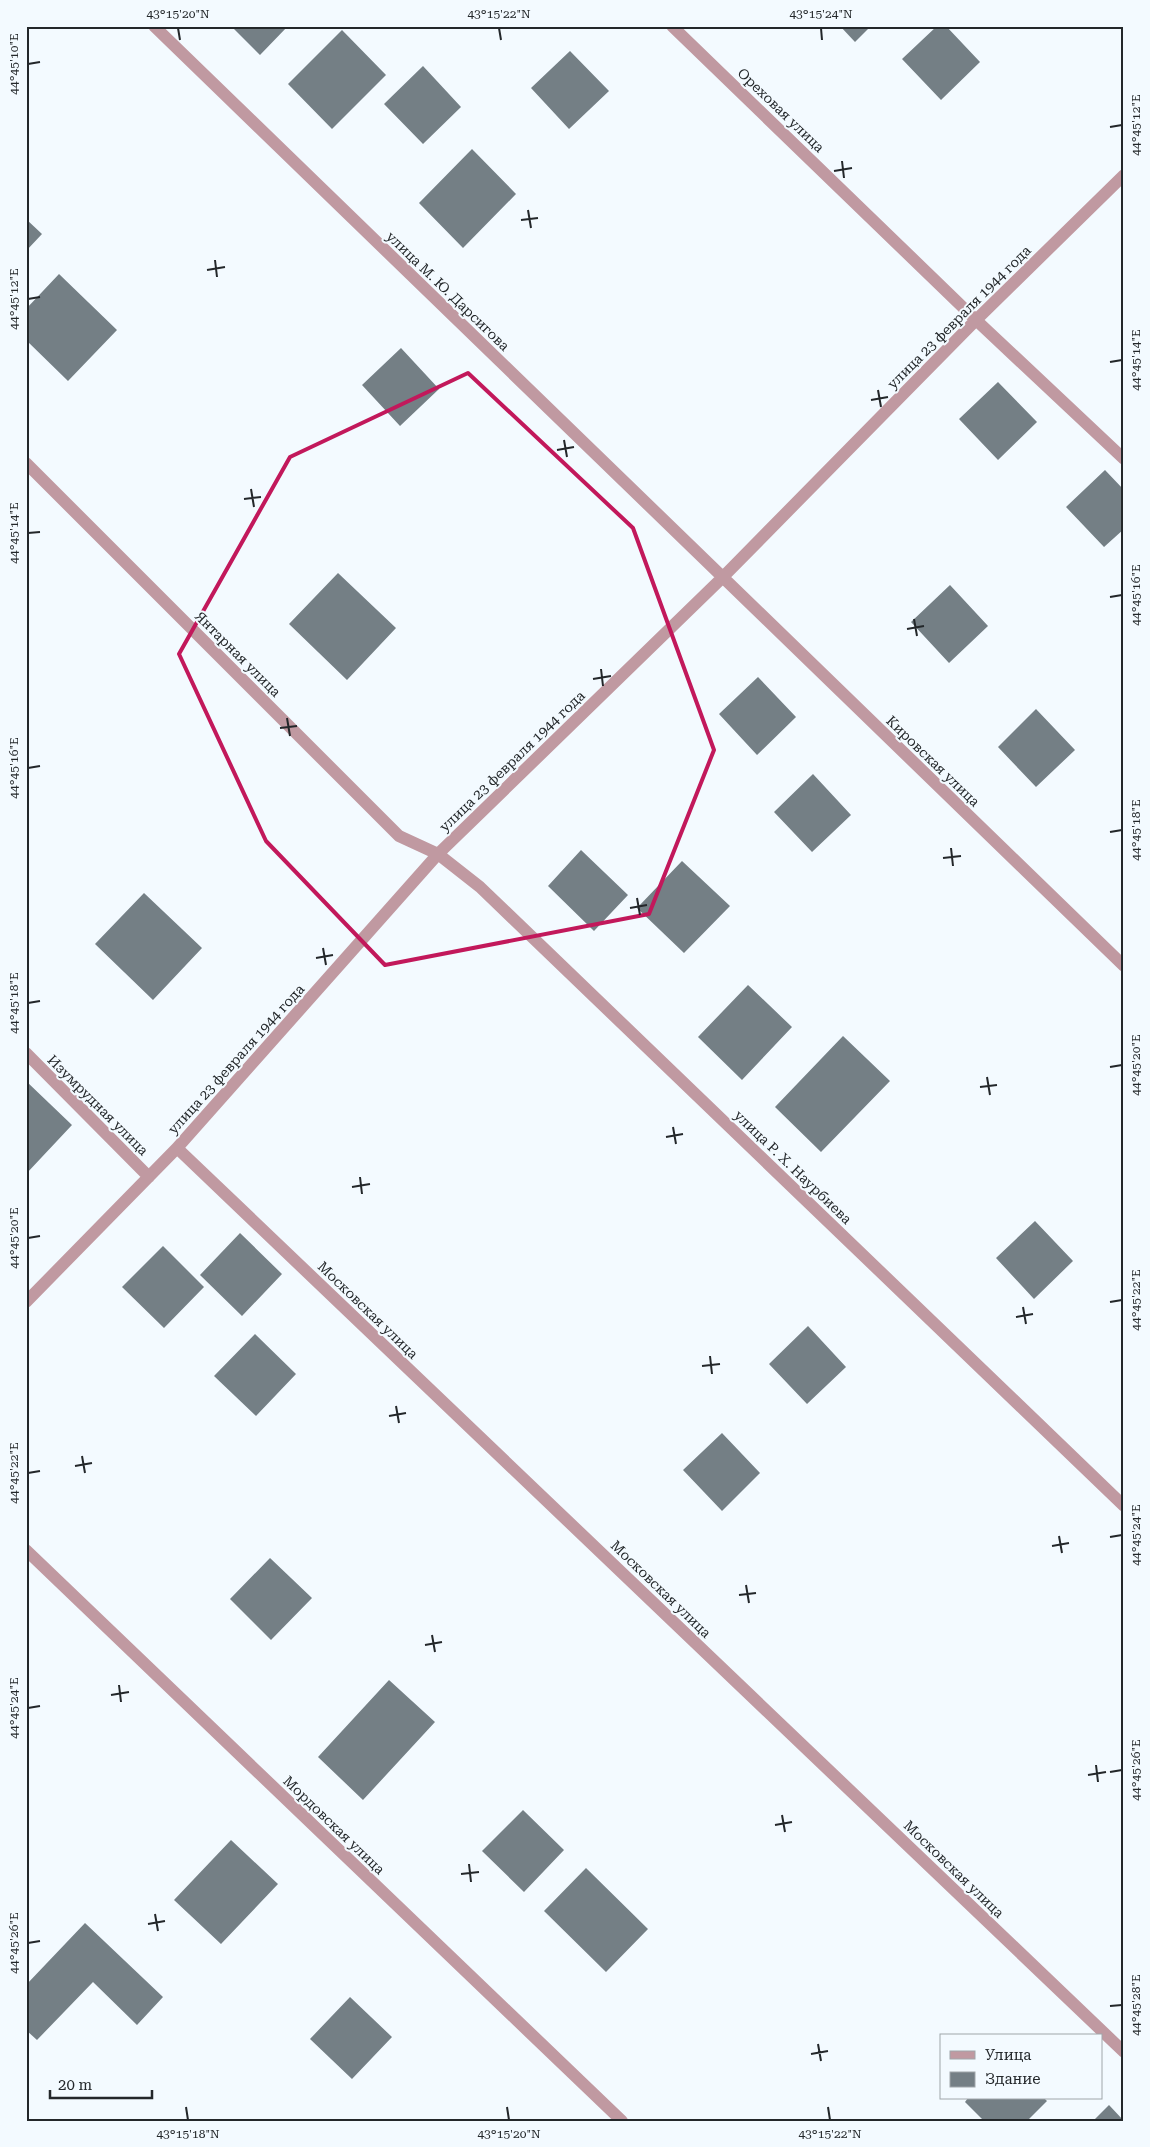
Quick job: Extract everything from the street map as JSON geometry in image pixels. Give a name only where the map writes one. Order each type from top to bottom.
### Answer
[{"type":"street","name":"улица М. Ю. Дарсигова","points":[[154,26],[722,578]]},
{"type":"street","name":"Ореховая улица","points":[[672,26],[976,320],[1124,459]]},
{"type":"street","name":"улица 23 февраля 1944 года","points":[[26,1302],[177,1148],[438,854],[722,578],[976,320],[1124,176]]},
{"type":"street","name":"Янтарная улица","points":[[26,463],[398,836],[438,854]]},
{"type":"street","name":"Кировская улица","points":[[722,578],[1124,966]]},
{"type":"street","name":"улица Р. Х. Наурбиева","points":[[438,854],[480,887],[1124,1506]]},
{"type":"street","name":"Изумрудная улица","points":[[26,1053],[149,1177]]},
{"type":"street","name":"Московская улица","points":[[177,1148],[1124,2052]]},
{"type":"street","name":"Мордовская улица","points":[[26,1550],[622,2121]]},
{"type":"highlighted area","points":[[468,373],[633,528],[714,750],[649,914],[385,965],[266,841],[179,654],[290,457]]},
{"type":"building","points":[[231,26],[288,26],[260,55]]},
{"type":"building","points":[[840,26],[871,26],[855,42]]},
{"type":"building","points":[[937,26],[946,26],[980,62],[941,100],[902,59]]},
{"type":"building","points":[[342,30],[386,75],[332,129],[288,84]]},
{"type":"building","points":[[570,51],[609,91],[569,129],[531,88]]},
{"type":"building","points":[[423,66],[461,107],[423,144],[384,104]]},
{"type":"building","points":[[472,149],[516,194],[463,248],[419,203]]},
{"type":"building","points":[[26,219],[42,234],[26,251]]},
{"type":"building","points":[[59,274],[117,330],[68,381],[26,340],[26,309]]},
{"type":"building","points":[[401,348],[439,389],[400,426],[362,385]]},
{"type":"building","points":[[998,382],[1037,422],[998,460],[959,419]]},
{"type":"building","points":[[1105,470],[1124,490],[1124,529],[1104,547],[1066,507]]},
{"type":"building","points":[[338,573],[396,628],[347,680],[289,624]]},
{"type":"building","points":[[950,585],[988,626],[949,663],[911,622]]},
{"type":"building","points":[[758,677],[796,717],[757,755],[719,714]]},
{"type":"building","points":[[1036,709],[1075,750],[1036,787],[998,747]]},
{"type":"building","points":[[813,774],[851,815],[812,852],[774,812]]},
{"type":"building","points":[[581,850],[628,895],[594,931],[548,886]]},
{"type":"building","points":[[682,861],[730,906],[684,953],[637,908]]},
{"type":"building","points":[[144,893],[202,948],[153,1000],[95,944]]},
{"type":"building","points":[[748,985],[792,1027],[742,1080],[698,1037]]},
{"type":"building","points":[[843,1036],[890,1081],[821,1152],[775,1107]]},
{"type":"building","points":[[26,1081],[72,1125],[26,1174]]},
{"type":"building","points":[[1035,1221],[1073,1261],[1034,1299],[996,1258]]},
{"type":"building","points":[[240,1233],[282,1274],[242,1316],[200,1275]]},
{"type":"building","points":[[163,1246],[204,1287],[164,1328],[122,1287]]},
{"type":"building","points":[[808,1326],[846,1367],[807,1404],[769,1364]]},
{"type":"building","points":[[255,1334],[296,1374],[256,1416],[214,1376]]},
{"type":"building","points":[[722,1433],[760,1473],[722,1511],[683,1470]]},
{"type":"building","points":[[270,1558],[312,1598],[271,1640],[230,1599]]},
{"type":"building","points":[[389,1680],[435,1722],[363,1800],[318,1757]]},
{"type":"building","points":[[523,1810],[564,1850],[524,1892],[482,1851]]},
{"type":"building","points":[[231,1840],[278,1884],[221,1944],[174,1900]]},
{"type":"building","points":[[586,1868],[648,1929],[606,1972],[544,1911]]},
{"type":"building","points":[[85,1923],[163,1997],[137,2025],[93,1982],[37,2040],[26,2030],[26,1985]]},
{"type":"building","points":[[350,1997],[392,2037],[352,2079],[310,2039]]},
{"type":"building","points":[[966,2100],[1047,2101],[1027,2121],[984,2121],[965,2102]]},
{"type":"building","points":[[1109,2105],[1124,2121],[1093,2121]]}]
